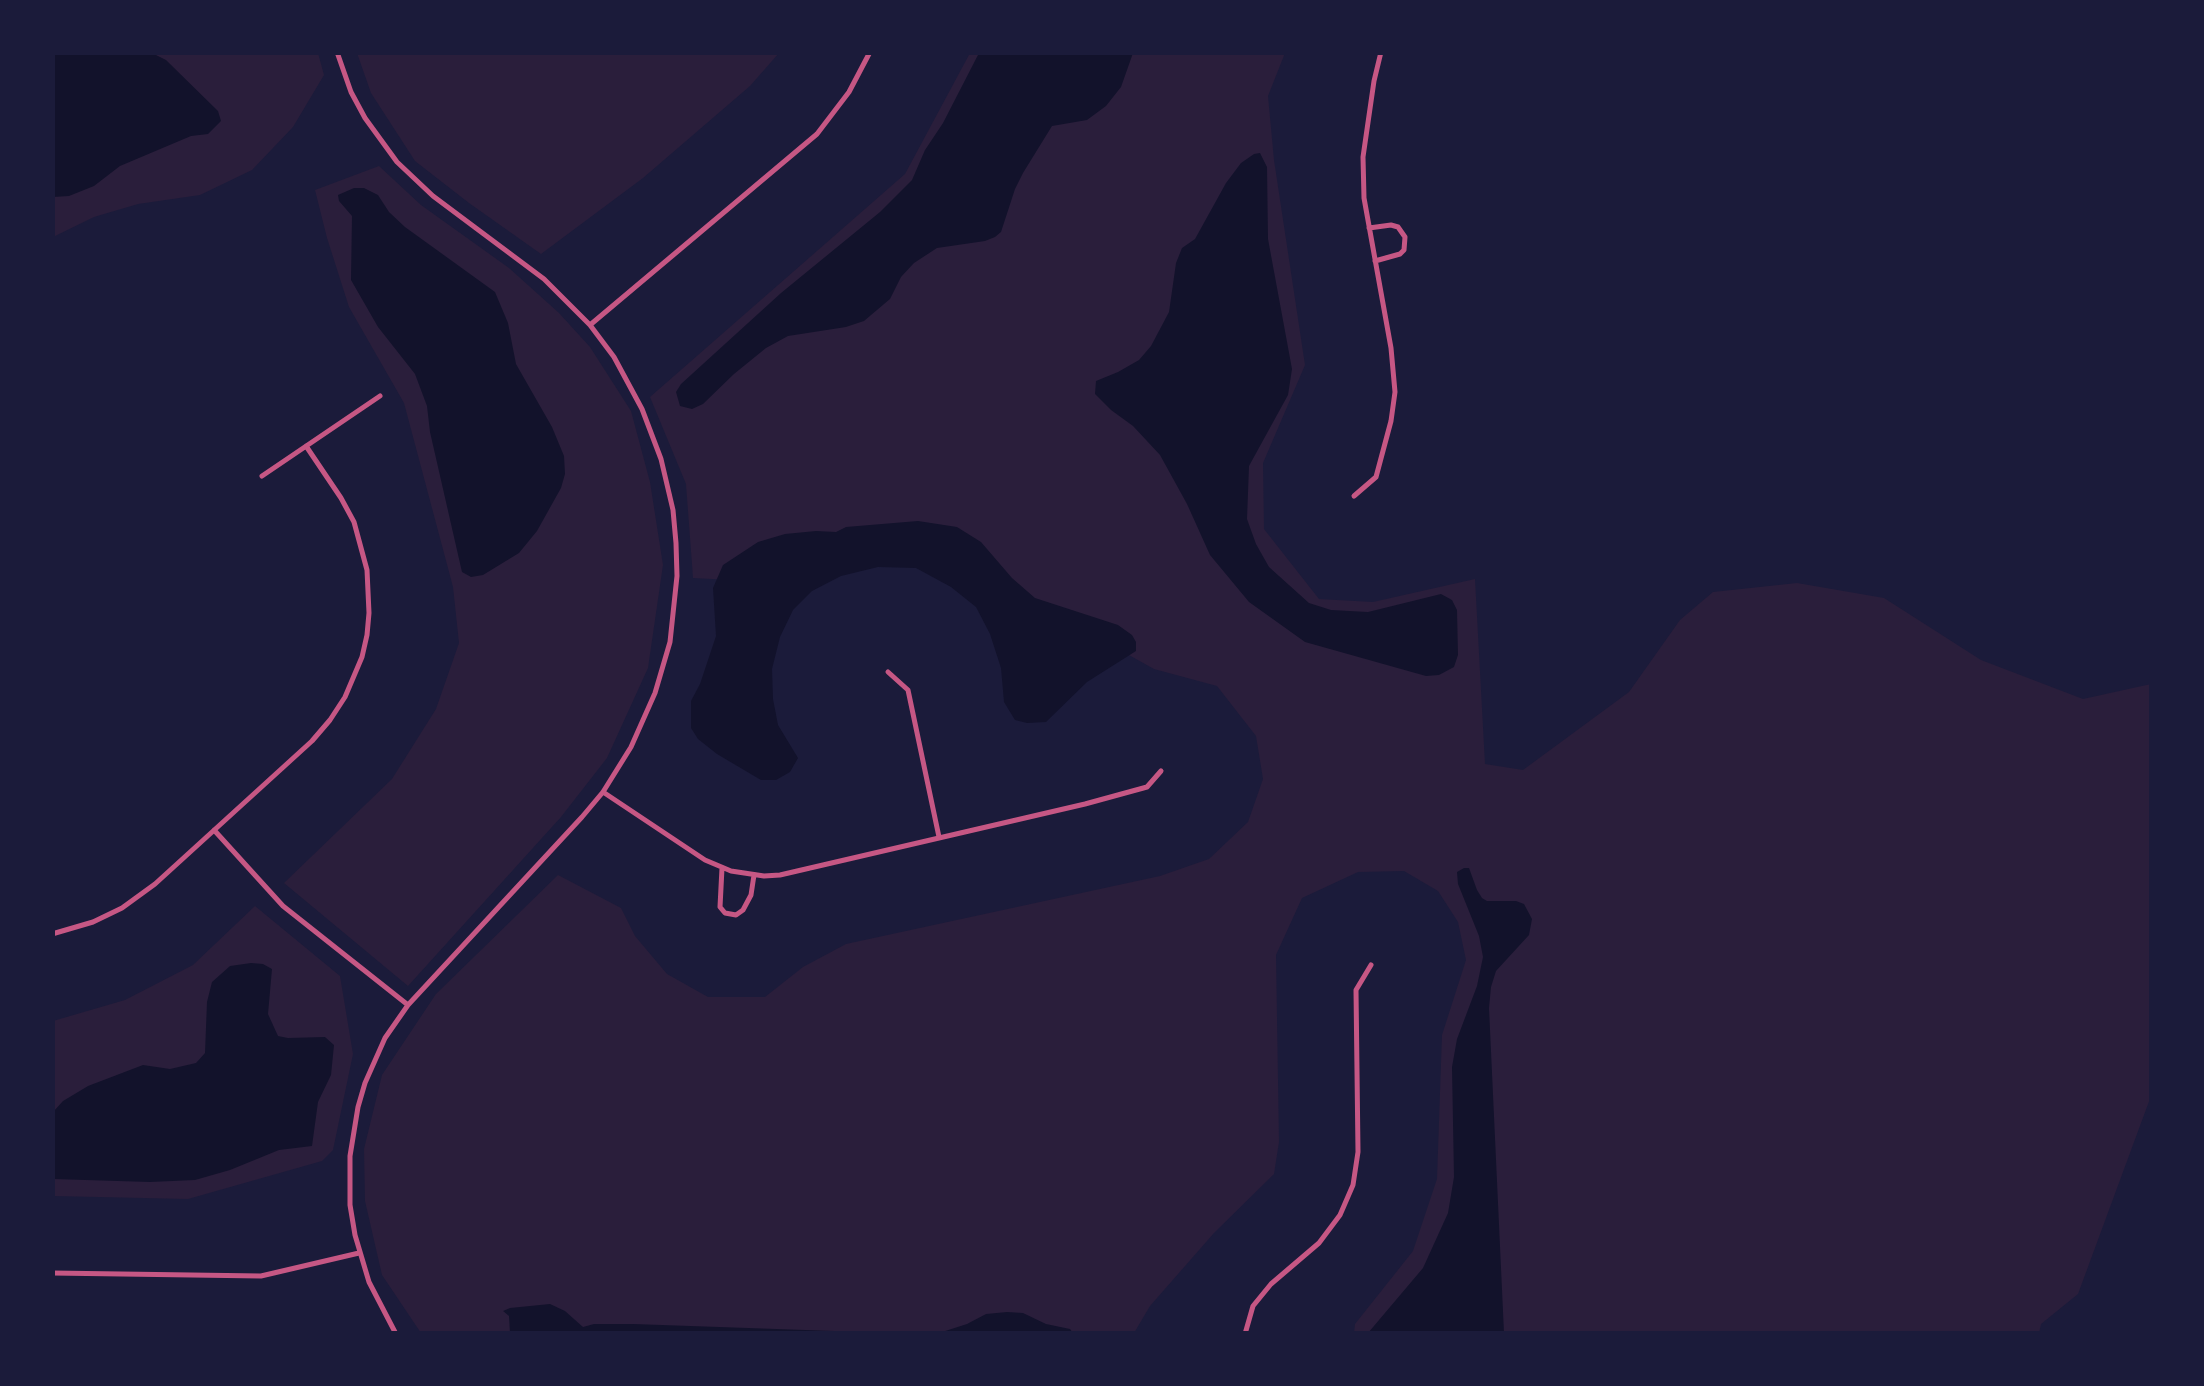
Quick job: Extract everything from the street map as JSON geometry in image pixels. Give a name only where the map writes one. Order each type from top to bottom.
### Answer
[{"type":"street","points":[[338,52],[365,118],[397,162],[433,196],[544,279],[590,325],[628,380],[653,434],[668,484],[676,543],[674,609],[664,668],[632,747],[582,817],[408,1004],[374,1060],[353,1131],[350,1193],[359,1253],[396,1334]]},
{"type":"street","points":[[590,325],[817,134],[849,92],[870,52]]},
{"type":"street","points":[[1354,496],[1376,477],[1395,392],[1364,198],[1363,157],[1381,52]]},
{"type":"street","points":[[1369,228],[1398,227],[1404,237],[1400,254],[1375,261]]},
{"type":"street","points":[[262,476],[380,396]]},
{"type":"street","points":[[52,934],[94,922],[155,884],[312,741],[345,697],[362,656],[370,592],[361,543],[341,498],[306,446]]},
{"type":"street","points":[[888,672],[908,690],[939,838]]},
{"type":"street","points":[[603,792],[704,860],[754,875],[780,875],[1085,804],[1147,786],[1161,771]]},
{"type":"street","points":[[214,830],[303,924],[408,1004]]},
{"type":"street","points":[[722,868],[720,908],[736,916],[744,910],[751,895],[754,875]]},
{"type":"street","points":[[1245,1334],[1254,1306],[1271,1284],[1319,1244],[1340,1215],[1353,1186],[1358,1152],[1356,990],[1371,964]]},
{"type":"street","points":[[52,1273],[261,1276],[359,1253]]},
{"type":"shaded area","points":[[53,52],[152,53],[166,60],[218,111],[221,121],[208,134],[191,136],[120,166],[94,186],[69,196],[53,197]]},
{"type":"shaded area","points":[[357,52],[779,53],[750,86],[643,178],[541,254],[415,161],[371,93]]},
{"type":"shaded area","points":[[53,53],[318,53],[324,75],[293,127],[252,170],[200,195],[138,204],[94,217],[53,237]]},
{"type":"shaded area","points":[[970,53],[1285,53],[1268,96],[1305,365],[1263,463],[1264,529],[1319,599],[1373,602],[1475,579],[1485,764],[1523,770],[1629,692],[1680,620],[1713,592],[1797,583],[1884,598],[1981,660],[2083,699],[2151,684],[2151,1096],[2078,1294],[2041,1324],[2039,1333],[1354,1333],[1355,1324],[1413,1251],[1437,1179],[1442,1035],[1466,960],[1458,922],[1438,891],[1404,871],[1358,872],[1302,898],[1276,955],[1279,1142],[1274,1174],[1214,1233],[1150,1306],[1134,1333],[421,1333],[382,1275],[365,1201],[364,1149],[382,1075],[436,994],[558,875],[621,908],[635,936],[667,974],[708,997],[765,997],[803,967],[846,944],[1160,876],[1209,859],[1248,822],[1263,779],[1256,736],[1217,686],[1154,669],[967,565],[855,551],[749,581],[693,578],[686,484],[650,397],[905,174]]},
{"type":"shaded area","points":[[979,53],[1133,53],[1121,87],[1106,106],[1087,120],[1052,126],[1023,173],[1001,232],[995,237],[937,248],[914,263],[901,277],[890,299],[864,321],[788,336],[766,348],[703,404],[692,409],[680,406],[676,392],[681,384],[912,180]]},
{"type":"shaded area","points":[[1260,153],[1267,167],[1268,239],[1292,369],[1288,395],[1249,466],[1247,519],[1269,567],[1309,603],[1331,610],[1368,612],[1441,594],[1452,600],[1457,610],[1458,655],[1454,667],[1439,675],[1426,676],[1305,642],[1249,602],[1210,555],[1160,455],[1095,394],[1096,381],[1139,360],[1151,346],[1169,312],[1182,248],[1195,239],[1241,163]]},
{"type":"shaded area","points":[[379,166],[421,205],[509,268],[590,347],[631,411],[650,482],[663,565],[648,668],[607,758],[561,817],[408,986],[284,883],[392,779],[436,709],[459,643],[453,587],[404,403],[349,307],[315,190]]},
{"type":"shaded area","points":[[354,188],[378,195],[405,227],[495,292],[508,323],[516,364],[564,456],[561,488],[537,531],[519,553],[483,575],[471,577],[462,572],[427,406],[415,374],[378,327],[351,280],[352,216],[338,195]]},
{"type":"shaded area","points":[[918,521],[957,527],[981,542],[1035,598],[1118,625],[1132,635],[1136,651],[1087,682],[1046,722],[1015,720],[1004,702],[1001,668],[976,607],[951,587],[916,568],[878,567],[841,576],[812,591],[793,610],[780,637],[772,669],[773,699],[778,725],[798,758],[790,772],[776,780],[761,780],[698,739],[691,728],[691,701],[716,636],[713,588],[723,565],[758,542],[785,534]]},
{"type":"shaded area","points":[[1469,868],[1482,898],[1524,904],[1532,919],[1529,935],[1496,971],[1489,1008],[1504,1333],[1368,1333],[1423,1268],[1448,1213],[1454,1177],[1452,1067],[1483,957],[1479,936],[1458,884],[1457,872]]},
{"type":"shaded area","points":[[255,906],[340,976],[353,1054],[333,1150],[322,1161],[188,1199],[53,1196],[53,1021],[125,1000],[193,965]]},
{"type":"shaded area","points":[[251,963],[272,969],[268,1014],[278,1036],[325,1037],[334,1045],[331,1075],[318,1102],[312,1146],[279,1150],[195,1180],[53,1179],[53,1112],[63,1101],[88,1086],[143,1065],[170,1069],[196,1063],[205,1053],[207,1002],[212,982],[230,966]]},
{"type":"shaded area","points":[[550,1304],[583,1327],[633,1324],[891,1333],[510,1333],[509,1316],[503,1311]]},
{"type":"shaded area","points":[[1023,1313],[1073,1333],[939,1333],[986,1314]]}]
